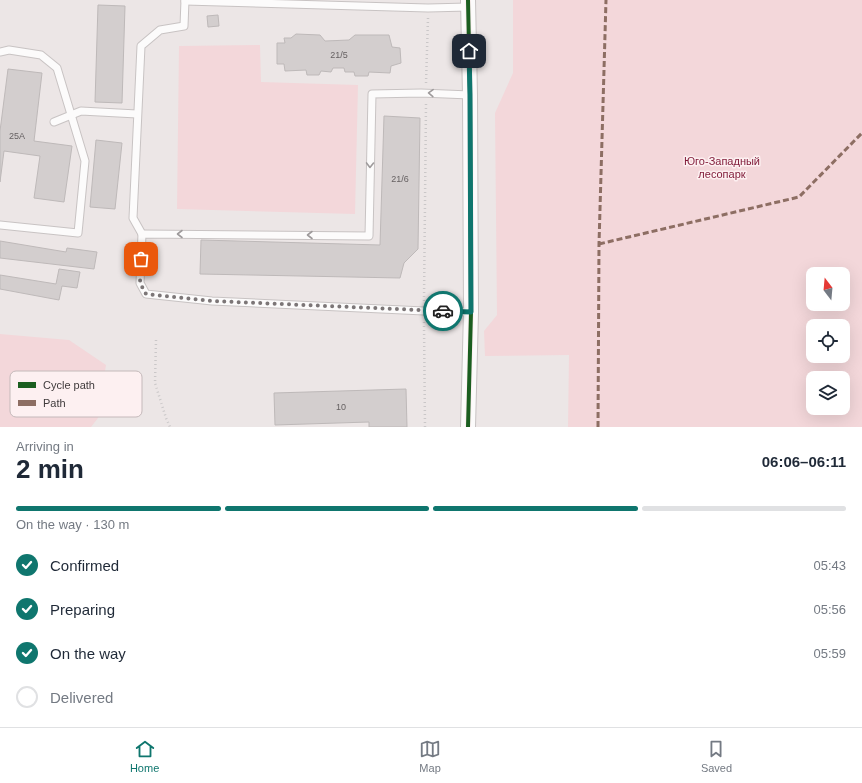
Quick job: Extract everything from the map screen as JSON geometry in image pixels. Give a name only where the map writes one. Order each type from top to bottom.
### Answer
[{"type":"street","points":[[468,4],[471,312],[468,427]]},
{"type":"lane","points":[[468,4],[428,8],[185,1],[184,26],[160,30],[141,46],[133,218],[142,234],[140,283],[146,294],[212,301],[471,312]]},
{"type":"lane","points":[[0,52],[9,50],[41,55],[57,68],[85,161],[78,233],[0,225]]},
{"type":"lane","points":[[142,234],[369,236],[372,94],[426,93],[470,95]]},
{"type":"lane","points":[[54,122],[81,111],[137,114]]},
{"type":"path","points":[[425,427],[424,311],[428,8]]},
{"type":"path","points":[[156,340],[154,383],[170,427]]},
{"type":"green space","name":"Юго-Западный лесопарк","points":[[513,0],[862,0],[862,427],[568,427],[569,355],[485,356],[484,331],[497,315],[495,113],[513,73]]},
{"type":"green space","points":[[260,45],[261,82],[358,85],[355,214],[177,209],[179,46]]},
{"type":"green space","points":[[0,334],[69,340],[106,365],[105,371],[10,371],[10,417],[98,417],[91,427],[0,427]]},
{"type":"building","points":[[98,5],[125,6],[122,103],[95,102]]},
{"type":"building","points":[[218,15],[219,26],[208,27],[207,16]]},
{"type":"building","points":[[296,34],[320,35],[325,41],[349,40],[355,35],[389,35],[392,47],[400,48],[401,63],[391,66],[390,73],[369,72],[368,76],[355,76],[354,72],[345,72],[344,68],[333,68],[331,72],[321,71],[319,75],[307,75],[306,70],[285,71],[284,64],[277,64],[277,43],[285,43],[284,38],[291,38]]},
{"type":"building","points":[[8,69],[42,73],[34,141],[72,146],[64,202],[34,198],[40,156],[4,151],[0,182],[0,131]]},
{"type":"building","points":[[384,116],[420,118],[418,249],[404,263],[400,278],[200,274],[201,240],[380,245]]},
{"type":"building","points":[[96,140],[122,143],[115,209],[90,207]]},
{"type":"building","points":[[0,241],[66,252],[67,248],[97,252],[94,269],[0,258]]},
{"type":"building","points":[[59,269],[80,272],[77,288],[62,286],[59,300],[0,289],[0,275],[56,284]]},
{"type":"building","points":[[406,389],[407,427],[369,427],[369,422],[275,425],[274,393]]},
{"type":"marked path","points":[[598,427],[599,244],[606,0]]},
{"type":"marked path","points":[[599,244],[799,197],[862,133]]},
{"type":"cycle path","points":[[468,0],[471,312],[468,427]]},
{"type":"way so far","points":[[141,259],[140,283],[146,294],[212,301],[443,311]]},
{"type":"route","points":[[443,311],[471,312],[469,51]]}]
